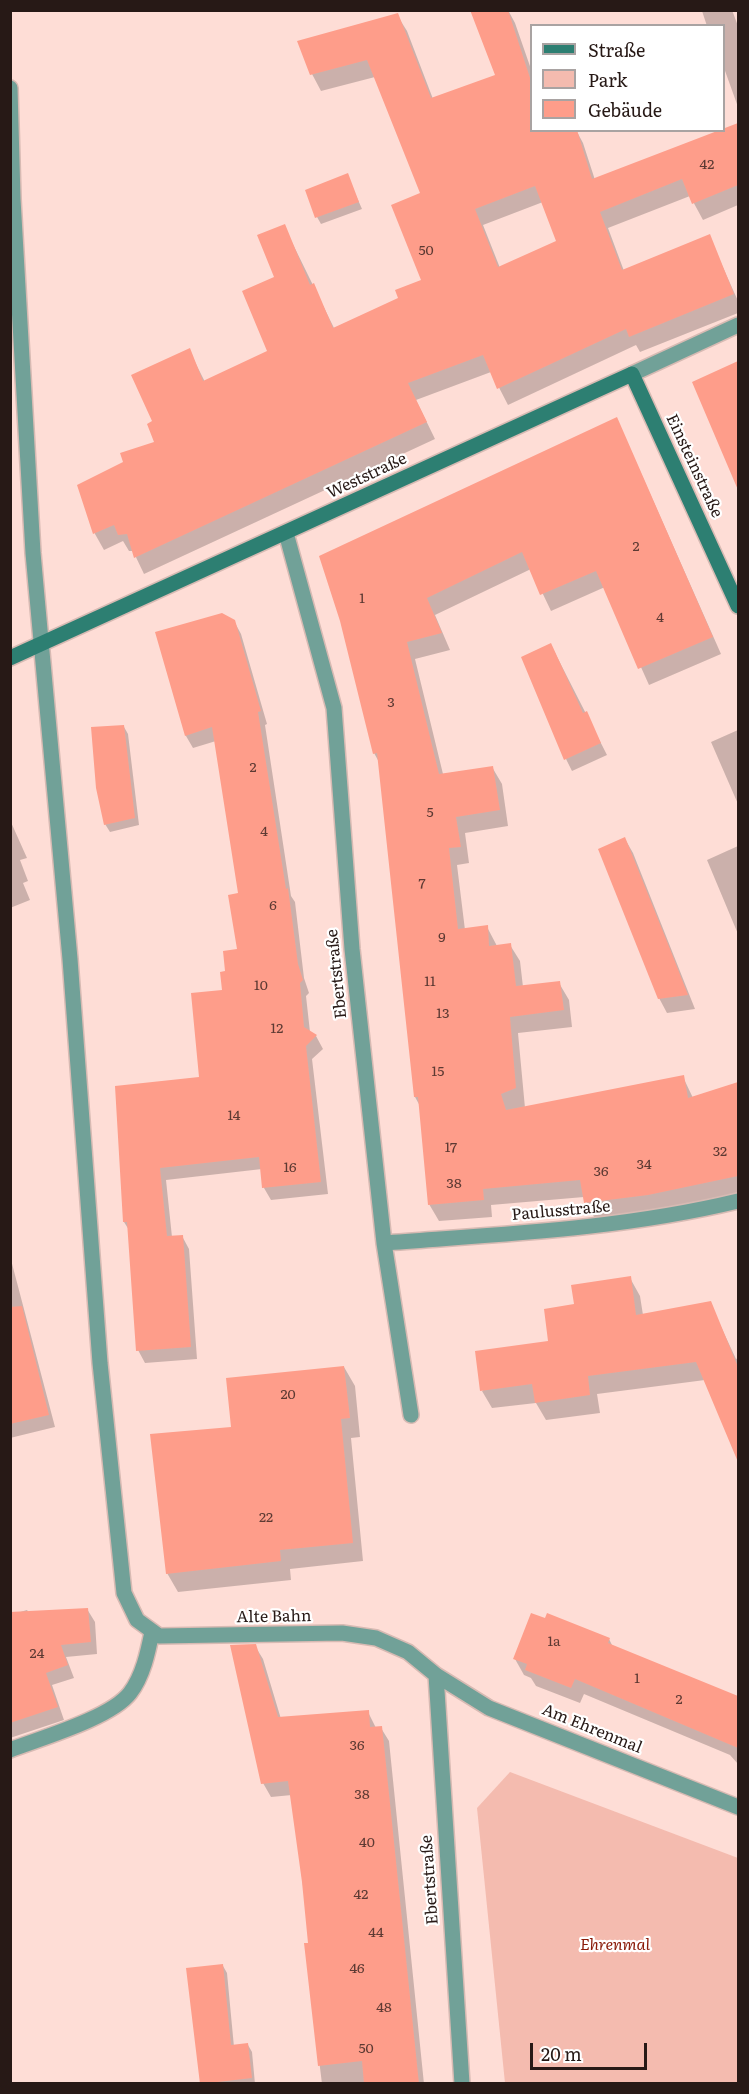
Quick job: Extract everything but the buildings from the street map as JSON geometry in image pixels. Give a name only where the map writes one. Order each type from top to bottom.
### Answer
[{"type":"main road","name":"Weststraße","points":[[10,658],[43,645],[632,374]]},
{"type":"main road","name":"Einsteinstraße","points":[[632,374],[738,606]]},
{"type":"street","points":[[10,88],[12,199],[29,489],[69,948],[100,1363],[124,1593],[137,1620],[152,1632],[145,1662],[130,1693],[90,1720],[10,1750]]},
{"type":"street","name":"Weststraße","points":[[632,374],[738,325]]},
{"type":"street","name":"Ebertstraße","points":[[286,533],[334,708],[352,949],[384,1243],[411,1414]]},
{"type":"street","name":"Paulusstraße","points":[[384,1243],[595,1228],[695,1212],[738,1201]]},
{"type":"street","name":"Alte Bahn","points":[[152,1632],[159,1636],[342,1633],[376,1638],[408,1652],[436,1675]]},
{"type":"street","name":"Ebertstraße","points":[[436,1675],[462,2084]]},
{"type":"street","name":"Am Ehrenmal","points":[[436,1675],[489,1708],[738,1807]]},
{"type":"green space","name":"Ehrenmal","points":[[510,1772],[738,1858],[738,2083],[505,2083],[477,1808]]}]
